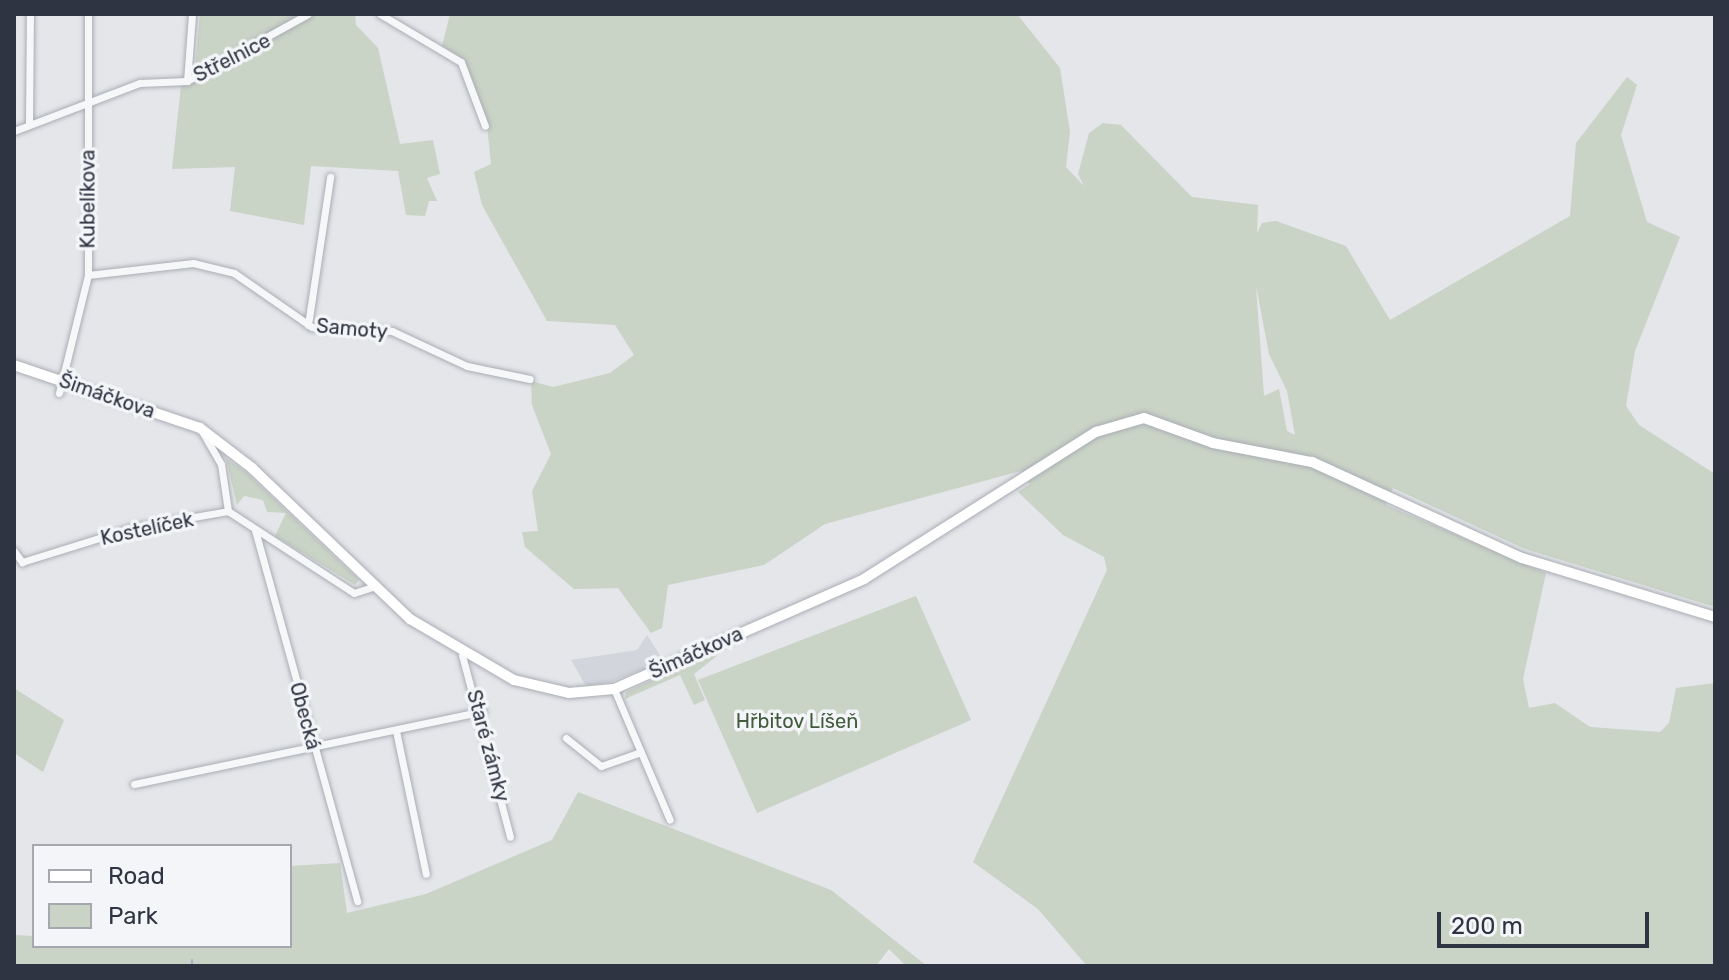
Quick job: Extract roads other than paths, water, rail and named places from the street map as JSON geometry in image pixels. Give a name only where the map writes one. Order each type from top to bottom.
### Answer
[{"type":"street","points":[[29,124],[30,14]]},
{"type":"street","name":"Kubelíkova","points":[[59,393],[88,275],[88,14]]},
{"type":"street","points":[[187,81],[192,14]]},
{"type":"street","name":"Střelnice","points":[[14,131],[140,83],[187,81],[308,14]]},
{"type":"street","points":[[380,14],[461,62],[485,126]]},
{"type":"street","points":[[308,325],[330,177]]},
{"type":"street","name":"Samoty","points":[[88,275],[193,263],[234,273],[308,325],[392,331],[467,366],[530,379]]},
{"type":"street","name":"Šimáčkova","points":[[14,365],[200,428],[252,468],[375,586],[462,655],[541,689],[614,689],[864,579],[1015,488],[1096,432],[1161,420],[1213,443],[1312,462],[1522,558],[1715,617]]},
{"type":"street","points":[[200,428],[221,464],[228,511],[354,593],[375,586]]},
{"type":"street","name":"Kostelíček","points":[[14,551],[22,562],[131,528],[228,511]]},
{"type":"street","name":"Obecká","points":[[255,530],[357,901]]},
{"type":"street","name":"Staré zámky","points":[[462,655],[482,711],[510,837]]},
{"type":"street","points":[[614,689],[670,820]]},
{"type":"street","points":[[134,784],[314,749],[482,711]]},
{"type":"street","points":[[396,731],[426,874]]},
{"type":"street","points":[[566,738],[601,766],[641,752]]},
{"type":"waterway","points":[[192,960],[192,966]]},
{"type":"park label","name":"Hřbitov Líšeň","points":[[797,721]]}]
